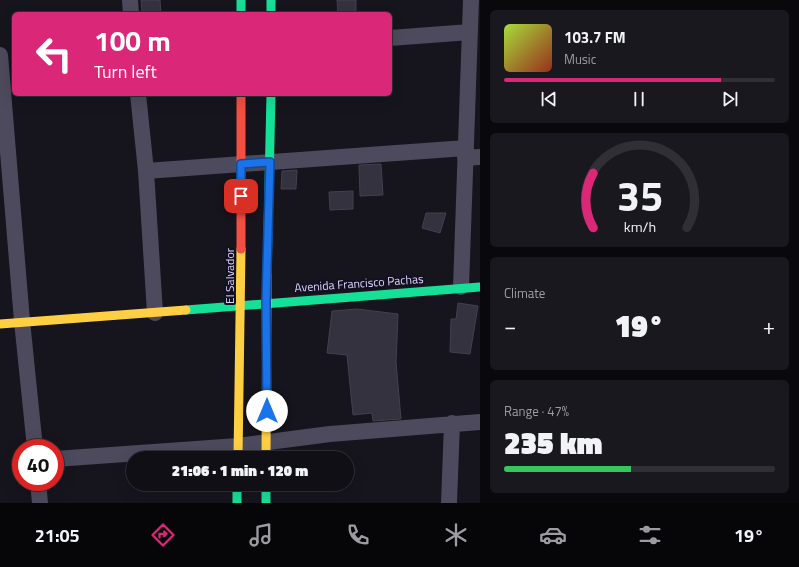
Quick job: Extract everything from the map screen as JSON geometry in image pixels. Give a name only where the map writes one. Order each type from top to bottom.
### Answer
[{"type":"street","points":[[130,0],[131,12]]},
{"type":"street","points":[[241,0],[241,12]]},
{"type":"street","points":[[271,0],[271,12]]},
{"type":"street","points":[[461,287],[470,154],[474,62],[470,32],[471,0]]},
{"type":"street","points":[[392,38],[470,32]]},
{"type":"street","points":[[0,55],[6,190],[34,439]]},
{"type":"street","points":[[138,96],[146,171],[155,313]]},
{"type":"street","name":"El Salvador","points":[[238,451],[241,305],[241,96]]},
{"type":"street","points":[[266,450],[266,302],[271,96]]},
{"type":"street","points":[[146,171],[270,162],[470,154]]},
{"type":"street","name":"Avenida Francisco Pachas","points":[[0,324],[155,313],[266,302],[461,287],[480,287]]},
{"type":"street","points":[[252,451],[266,450],[330,434],[452,423],[480,422]]},
{"type":"street","points":[[449,503],[452,423]]},
{"type":"street","points":[[64,459],[126,456]]},
{"type":"street","points":[[39,491],[40,503]]},
{"type":"street","points":[[237,491],[237,503]]},
{"type":"street","points":[[266,491],[266,503]]},
{"type":"building","points":[[141,0],[160,0],[161,12],[142,12]]},
{"type":"building","points":[[337,0],[356,0],[356,12],[338,12]]},
{"type":"building","points":[[381,164],[383,195],[360,196],[359,165]]},
{"type":"building","points":[[297,170],[296,189],[281,189],[282,171]]},
{"type":"building","points":[[353,191],[353,209],[330,210],[329,192]]},
{"type":"building","points":[[426,213],[446,213],[440,233],[422,228]]},
{"type":"building","points":[[458,303],[478,306],[470,354],[450,352],[451,319],[456,319]]},
{"type":"building","points":[[357,309],[398,314],[396,362],[401,419],[373,421],[372,413],[353,415],[347,355],[327,353],[332,311]]},
{"type":"traffic: fast","points":[[241,0],[241,12]]},
{"type":"traffic: fast","points":[[271,0],[271,12]]},
{"type":"traffic: fast","points":[[267,276],[271,96]]},
{"type":"traffic: fast","points":[[186,310],[480,287]]},
{"type":"traffic: fast","points":[[237,491],[237,503]]},
{"type":"traffic: fast","points":[[266,491],[266,503]]},
{"type":"traffic: slow","points":[[238,451],[241,249]]},
{"type":"traffic: slow","points":[[266,451],[267,276]]},
{"type":"traffic: slow","points":[[0,324],[186,310]]},
{"type":"traffic: jam","points":[[241,96],[241,249]]},
{"type":"route","points":[[241,196],[241,164],[270,162],[266,302],[267,411]]}]
